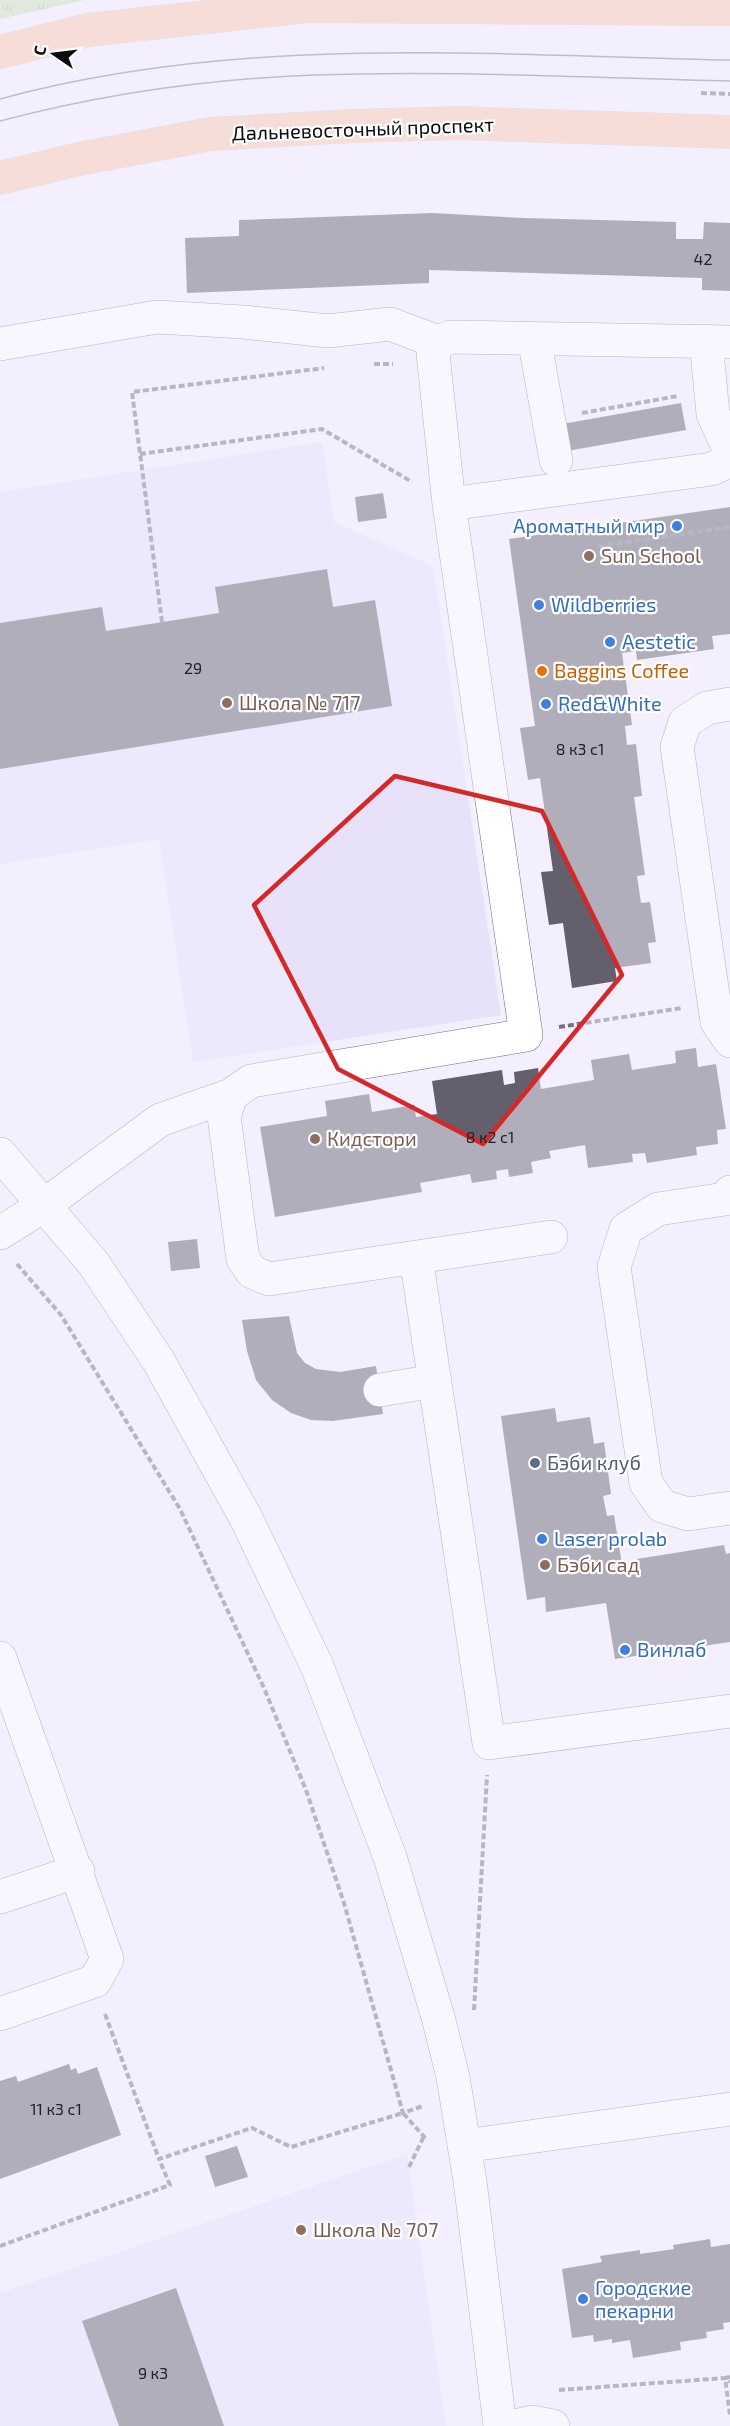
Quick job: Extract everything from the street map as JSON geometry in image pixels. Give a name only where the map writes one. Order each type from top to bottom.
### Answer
[{"type":"main road","points":[[0,52],[88,30],[307,6],[730,9]]},
{"type":"main road","name":"Дальневосточный проспект","points":[[0,178],[79,159],[223,134],[458,123],[730,132]]},
{"type":"street","points":[[0,344],[157,317],[243,322],[328,331],[390,324],[436,353]]},
{"type":"street","points":[[0,1233],[43,1206],[160,1120],[231,1095],[251,1081],[525,1035],[449,504],[436,353],[451,337],[718,341],[711,390],[713,414],[730,451]]},
{"type":"street","points":[[534,338],[556,460]]},
{"type":"street","points":[[449,504],[712,469],[730,460]]},
{"type":"street","points":[[730,704],[707,708],[685,722],[677,747],[717,1022],[730,1041]]},
{"type":"street","points":[[231,1095],[224,1116],[243,1259],[252,1272],[269,1279],[551,1237]]},
{"type":"street","points":[[0,1154],[94,1264],[158,1360],[246,1518],[317,1666],[390,1857],[438,2017],[453,2077],[500,2426]]},
{"type":"street","points":[[730,1192],[725,1200],[658,1209],[626,1229],[615,1267],[646,1483],[662,1506],[688,1514],[730,1508]]},
{"type":"street","points":[[416,1257],[489,1743],[730,1711]]},
{"type":"street","points":[[380,1390],[435,1381]]},
{"type":"street","points":[[0,1658],[78,1871],[107,1959],[95,1981],[0,2014]]},
{"type":"street","points":[[0,1897],[78,1871]]},
{"type":"street","points":[[464,2146],[730,2109]]},
{"type":"street","points":[[515,2426],[532,2422],[553,2426]]},
{"type":"path","points":[[372,364],[436,353]]},
{"type":"path","points":[[162,622],[132,392],[327,368]]},
{"type":"path","points":[[549,419],[711,390]]},
{"type":"path","points":[[140,454],[322,429],[449,504]]},
{"type":"path","points":[[599,546],[730,527]]},
{"type":"path","points":[[552,1028],[715,1003]]},
{"type":"path","points":[[9,1268],[17,1264],[61,1315],[180,1509],[264,1688],[306,1790],[344,1903],[403,2113],[432,2144]]},
{"type":"path","points":[[474,2019],[489,1743]]},
{"type":"path","points":[[0,2246],[170,2185],[159,2159],[252,2128],[291,2147],[430,2104]]},
{"type":"path","points":[[409,2168],[424,2137]]},
{"type":"path","points":[[728,2377],[730,2382]]},
{"type":"path","points":[[552,2391],[728,2377]]},
{"type":"path","points":[[728,2377],[730,2415]]},
{"type":"highlighted area","points":[[395,776],[542,811],[622,975],[483,1144],[338,1069],[254,905]]},
{"type":"shaded area","name":"Школа № 717","points":[[322,442],[334,522],[433,566],[501,1015],[193,1062],[159,839],[0,864],[0,492]]},
{"type":"shaded area","name":"Школа № 707","points":[[407,2154],[446,2426],[0,2426],[0,2293]]},
{"type":"green space","points":[[0,0],[85,0],[0,19]]},
{"type":"building","points":[[432,213],[676,222],[676,239],[703,239],[704,222],[730,223],[730,291],[702,290],[702,278],[429,270],[429,283],[187,293],[185,238],[239,236],[239,220]]},
{"type":"building","points":[[681,403],[686,430],[567,451],[562,424]]},
{"type":"building","points":[[383,493],[387,518],[358,522],[355,497]]},
{"type":"building","points":[[730,507],[730,634],[712,636],[714,649],[637,660],[636,651],[622,653],[632,725],[625,726],[627,745],[636,744],[642,796],[634,797],[645,875],[637,876],[641,903],[650,902],[656,942],[648,943],[651,963],[615,968],[617,981],[572,988],[563,923],[549,925],[541,872],[553,871],[540,778],[528,780],[520,728],[535,726],[509,539]]},
{"type":"building","points":[[327,569],[333,607],[375,600],[392,706],[0,769],[0,623],[102,607],[106,631],[219,613],[215,587]]},
{"type":"building","points":[[696,1048],[698,1067],[716,1064],[726,1129],[717,1130],[718,1144],[696,1147],[697,1155],[647,1163],[645,1153],[632,1154],[633,1162],[588,1168],[585,1145],[549,1151],[551,1158],[531,1162],[533,1173],[509,1177],[508,1169],[496,1171],[497,1179],[472,1183],[470,1174],[420,1183],[422,1192],[275,1217],[260,1127],[327,1116],[325,1101],[369,1094],[372,1112],[414,1105],[416,1117],[437,1114],[432,1081],[502,1070],[504,1085],[515,1083],[514,1072],[538,1068],[541,1089],[594,1080],[591,1060],[629,1054],[632,1070],[676,1063],[675,1051]]},
{"type":"building","points":[[197,1239],[200,1268],[171,1271],[168,1242]]},
{"type":"building","points":[[289,1316],[297,1353],[305,1363],[316,1369],[340,1372],[376,1366],[383,1414],[333,1421],[311,1420],[291,1413],[272,1400],[256,1380],[247,1351],[242,1320]]},
{"type":"building","points":[[555,1408],[557,1422],[590,1417],[594,1444],[604,1442],[611,1494],[603,1496],[607,1516],[614,1515],[622,1564],[612,1566],[613,1571],[639,1567],[637,1559],[724,1545],[726,1554],[730,1553],[730,1642],[615,1659],[606,1603],[546,1612],[545,1597],[527,1600],[501,1416]]},
{"type":"building","points":[[69,2064],[71,2070],[76,2068],[78,2074],[97,2067],[121,2135],[0,2179],[0,2081],[16,2076],[18,2082]]},
{"type":"building","points":[[237,2146],[248,2177],[215,2187],[205,2156]]},
{"type":"building","points":[[710,2239],[711,2247],[730,2244],[730,2322],[723,2323],[724,2329],[706,2332],[707,2338],[680,2342],[681,2350],[633,2358],[630,2340],[612,2343],[612,2339],[594,2342],[593,2335],[572,2338],[562,2269],[602,2262],[600,2256],[640,2250],[640,2254],[674,2249],[673,2245]]},
{"type":"building","points":[[176,2288],[224,2426],[119,2426],[82,2321]]},
{"type":"tram line","points":[[0,99],[90,78],[180,65],[271,57],[363,53],[455,53],[730,60]]},
{"type":"tram line","points":[[0,121],[38,111],[155,89],[274,77],[417,73],[730,81]]},
{"type":"place","name":"Ароматный мир","points":[[677,526]]},
{"type":"place","name":"Sun School","points":[[589,556]]},
{"type":"place","name":"Wildberries","points":[[539,605]]},
{"type":"place","name":"Aestetic","points":[[610,642]]},
{"type":"place","name":"Baggins Coffee","points":[[542,671]]},
{"type":"place","name":"Школа № 717","points":[[227,703]]},
{"type":"place","name":"Red&White","points":[[546,704]]},
{"type":"place","name":"Кидстори","points":[[315,1139]]},
{"type":"place","name":"Бэби клуб","points":[[535,1463]]},
{"type":"place","name":"Laser prolab","points":[[542,1539]]},
{"type":"place","name":"Бэби сад","points":[[545,1565]]},
{"type":"place","name":"Винлаб","points":[[625,1650]]},
{"type":"place","name":"Школа № 707","points":[[301,2230]]},
{"type":"place","name":"Городские пекарни","points":[[583,2299]]}]
